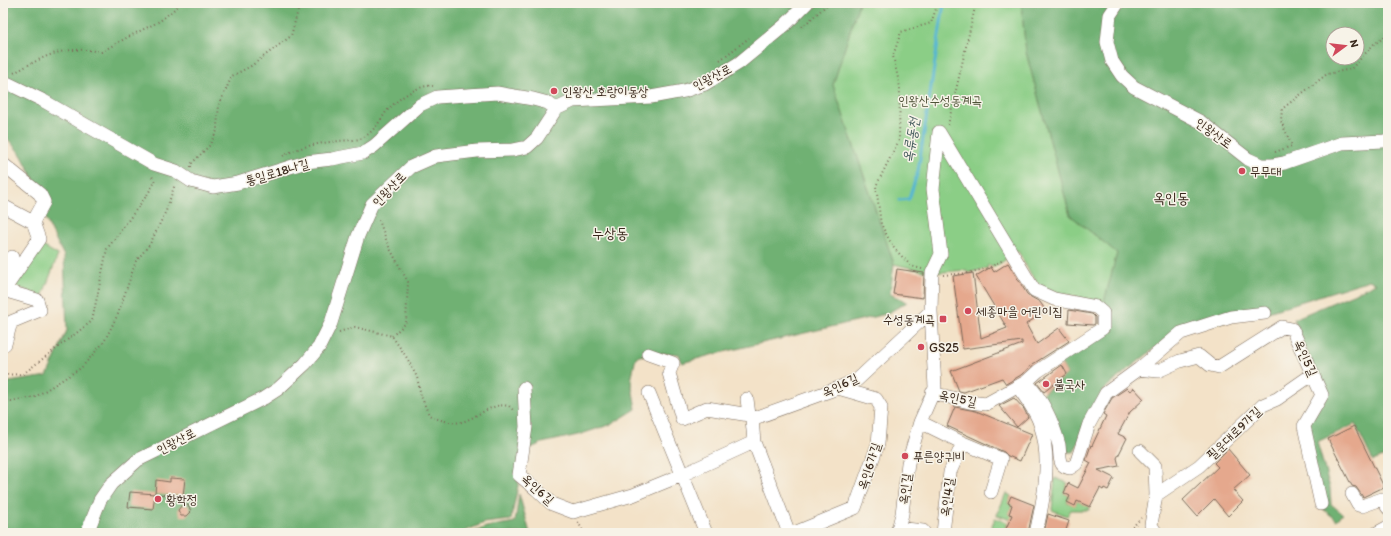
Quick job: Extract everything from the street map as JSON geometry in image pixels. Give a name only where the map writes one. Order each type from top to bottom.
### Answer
[{"type":"street","name":"인왕산로","points":[[87,533],[100,500],[111,484],[138,460],[264,398],[278,389],[305,364],[319,347],[331,323],[358,236],[372,204],[411,167],[436,156],[477,151],[513,150],[526,147],[537,138],[556,109],[573,101],[651,97],[684,91],[705,84],[739,63],[785,26],[807,3]]},
{"type":"street","name":"인왕산로","points":[[1118,3],[1110,15],[1107,42],[1112,61],[1122,76],[1134,86],[1201,122],[1248,158],[1261,164],[1273,165],[1284,163],[1342,143],[1388,140]]},
{"type":"street","name":"통일로18나길","points":[[8,77],[42,100],[154,164],[176,172],[186,178],[213,187],[238,184],[306,162],[363,153],[374,146],[420,105],[437,97],[497,93],[548,103],[556,109]]},
{"type":"street","points":[[932,274],[941,254],[933,189],[939,132],[1014,256]]},
{"type":"street","points":[[3,164],[40,194],[44,202],[33,222]]},
{"type":"street","points":[[3,206],[33,222],[39,239],[4,290],[38,300],[40,310],[12,322],[6,344]]},
{"type":"street","points":[[3,272],[12,256]]},
{"type":"street","name":"옥인5길","points":[[932,393],[969,402],[986,404],[1022,384],[1038,371],[1102,328],[1103,313],[1096,307],[1054,299],[1034,290],[1014,256]]},
{"type":"street","name":"옥인길","points":[[897,530],[902,514],[908,463],[920,422],[934,388],[931,311],[932,274]]},
{"type":"street","name":"옥인6길","points":[[663,429],[706,408],[750,417],[838,388],[857,380],[931,311]]},
{"type":"street","points":[[1022,384],[1039,398],[1054,429],[1060,447],[1062,463],[1065,467],[1070,468],[1076,464],[1089,424],[1106,393],[1181,333],[1231,317],[1265,313]]},
{"type":"street","name":"옥인5길","points":[[1139,368],[1158,371],[1180,361],[1199,356],[1210,365],[1219,367],[1282,327],[1292,329],[1322,395],[1304,426],[1321,504]]},
{"type":"street","points":[[648,354],[673,363],[668,373],[682,419]]},
{"type":"street","name":"필운대로9가길","points":[[1156,495],[1199,466],[1263,405],[1277,398],[1313,374]]},
{"type":"street","points":[[1022,384],[1040,422],[1045,442],[1046,457],[1044,496],[1036,533]]},
{"type":"street","name":"옥인6길","points":[[524,388],[526,427],[519,475],[552,504],[573,512],[633,495],[682,475],[754,442]]},
{"type":"street","name":"옥인6가길","points":[[794,533],[855,508],[878,444],[881,407],[876,399],[838,388]]},
{"type":"street","points":[[649,393],[706,533]]},
{"type":"street","points":[[747,399],[754,442],[789,533]]},
{"type":"street","points":[[920,422],[963,443],[1001,459],[991,492]]},
{"type":"street","name":"옥인4길","points":[[897,530],[942,533],[950,472],[963,443]]},
{"type":"street","points":[[1140,451],[1155,466],[1156,495],[1151,525],[1156,533]]},
{"type":"street","points":[[1352,494],[1358,505],[1362,506],[1382,499],[1388,508]]},
{"type":"street","points":[[1377,533],[1388,526]]},
{"type":"path","points":[[8,77],[39,59],[65,50],[85,49],[101,52],[160,21],[177,7],[177,3]]},
{"type":"path","points":[[3,400],[11,401],[35,398],[81,368],[104,342],[118,314],[136,261],[150,244],[166,211],[175,185],[186,178],[191,164],[209,146],[217,131],[219,105],[232,76],[251,66],[291,36],[300,3]]},
{"type":"path","points":[[802,27],[829,3]]},
{"type":"path","points":[[938,3],[931,23],[901,32],[893,56],[900,87],[899,140],[876,186],[881,224],[893,247],[911,266],[932,274],[968,272],[988,268],[1014,256]]},
{"type":"path","points":[[1270,154],[1292,146],[1281,121],[1282,109],[1327,74],[1351,69],[1374,44],[1388,35]]},
{"type":"path","points":[[719,60],[749,38]]},
{"type":"path","points":[[281,157],[295,149],[327,142],[363,138],[377,125],[388,110],[408,93],[429,85],[436,86]]},
{"type":"path","points":[[3,376],[23,374],[92,321],[107,249],[155,182],[149,171]]},
{"type":"path","points":[[379,214],[379,220],[388,245],[408,282],[406,322],[392,336]]},
{"type":"path","points":[[338,332],[355,327],[392,336],[417,376],[421,396],[429,415],[440,421],[462,422],[501,404],[509,406],[526,427]]},
{"type":"path","points":[[1126,533],[1142,515],[1152,517]]},
{"type":"green space","points":[[3,3],[859,3],[833,85],[894,264],[890,294],[907,302],[886,314],[682,363],[679,354],[668,353],[636,357],[631,381],[636,409],[612,424],[578,435],[542,443],[527,450],[522,466],[511,520],[484,523],[461,533],[3,533],[3,383],[47,376],[67,330],[64,256],[46,220],[39,189],[22,156],[3,133]]},
{"type":"green space","name":"인왕산수성동계곡","points":[[859,3],[1021,3],[1026,52],[1070,215],[1117,253],[1103,306],[1078,297],[1041,287],[1030,273],[1018,251],[995,267],[990,265],[987,266],[988,268],[968,273],[967,270],[932,273],[894,264],[833,85]]},
{"type":"green space","points":[[1021,3],[1388,3],[1388,455],[1373,461],[1355,424],[1317,442],[1330,488],[1331,504],[1343,514],[1337,520],[1323,509],[1306,427],[1326,397],[1294,319],[1376,283],[1369,280],[1265,313],[1177,330],[1103,390],[1074,452],[1068,452],[1042,394],[1067,374],[1059,360],[1107,333],[1103,306],[1117,253],[1070,215],[1026,52]]},
{"type":"green space","points":[[41,245],[58,255],[42,297],[16,286]]},
{"type":"green space","points":[[1055,478],[1068,483],[1064,493],[1070,496],[1067,502],[1075,505],[1077,501],[1090,507],[1089,510],[1071,510],[1067,516],[1052,510]]},
{"type":"green space","points":[[1006,493],[1011,496],[1008,503],[1012,505],[1009,514],[1027,521],[1026,525],[997,515]]},
{"type":"green space","points":[[519,494],[530,533],[472,533],[486,527],[515,522]]},
{"type":"green space","points":[[995,518],[1008,523],[1004,533],[989,533]]},
{"type":"building","points":[[1008,263],[1027,294],[1040,302],[1046,311],[1026,324],[1037,344],[1059,328],[1069,341],[1033,364],[1021,375],[1006,384],[1002,378],[964,392],[959,391],[951,371],[1022,344],[1022,341],[963,349],[953,276],[973,273],[981,338],[1007,328],[976,276],[991,267],[994,272]]},
{"type":"building","points":[[897,269],[924,273],[923,298],[893,294]]},
{"type":"building","points":[[1069,310],[1092,314],[1095,317],[1095,324],[1068,323]]},
{"type":"building","points":[[1062,365],[1067,374],[1044,392],[1037,383]]},
{"type":"building","points":[[1127,388],[1130,391],[1134,388],[1144,399],[1130,412],[1118,434],[1127,438],[1117,458],[1119,466],[1098,470],[1114,478],[1108,490],[1104,488],[1103,490],[1100,488],[1090,507],[1077,501],[1075,506],[1067,502],[1070,496],[1064,493],[1068,483],[1078,488],[1091,463],[1086,460],[1091,445],[1092,446],[1106,416],[1103,414],[1112,398]]},
{"type":"building","points":[[1014,398],[1024,409],[1028,417],[1017,427],[999,406]]},
{"type":"building","points":[[955,407],[976,411],[1032,434],[1020,461],[947,426]]},
{"type":"building","points":[[1354,426],[1384,487],[1363,497],[1356,487],[1352,486],[1328,439]]},
{"type":"building","points":[[1228,449],[1250,475],[1233,490],[1243,501],[1228,516],[1214,499],[1197,516],[1183,500],[1218,467],[1214,463]]},
{"type":"building","points":[[170,478],[185,479],[183,496],[155,494],[156,480],[170,482]]},
{"type":"building","points":[[130,492],[155,494],[153,509],[128,507]]},
{"type":"building","points":[[1011,496],[1034,505],[1028,533],[1004,533],[1012,515],[1009,514],[1012,505],[1008,503]]},
{"type":"building","points":[[182,505],[188,505],[191,511],[186,516],[181,516],[178,510]]},
{"type":"building","points":[[1048,514],[1069,521],[1065,533],[1044,533]]},
{"type":"waterway","name":"옥류동천","points":[[899,200],[909,199],[918,171],[944,3]]},
{"type":"place","name":"인왕산 호랑이동상","points":[[554,91]]},
{"type":"place","name":"무무대","points":[[1242,171]]},
{"type":"place","name":"세종마을 어린이집","points":[[968,311]]},
{"type":"place","name":"수성동계곡","points":[[943,319]]},
{"type":"place","name":"GS25","points":[[921,347]]},
{"type":"place","name":"불국사","points":[[1046,384]]},
{"type":"place","name":"푸른양귀비","points":[[905,456]]},
{"type":"place","name":"황학정","points":[[158,499]]},
{"type":"district","name":"옥인동","points":[[1171,198]]},
{"type":"district","name":"누상동","points":[[610,233]]}]
